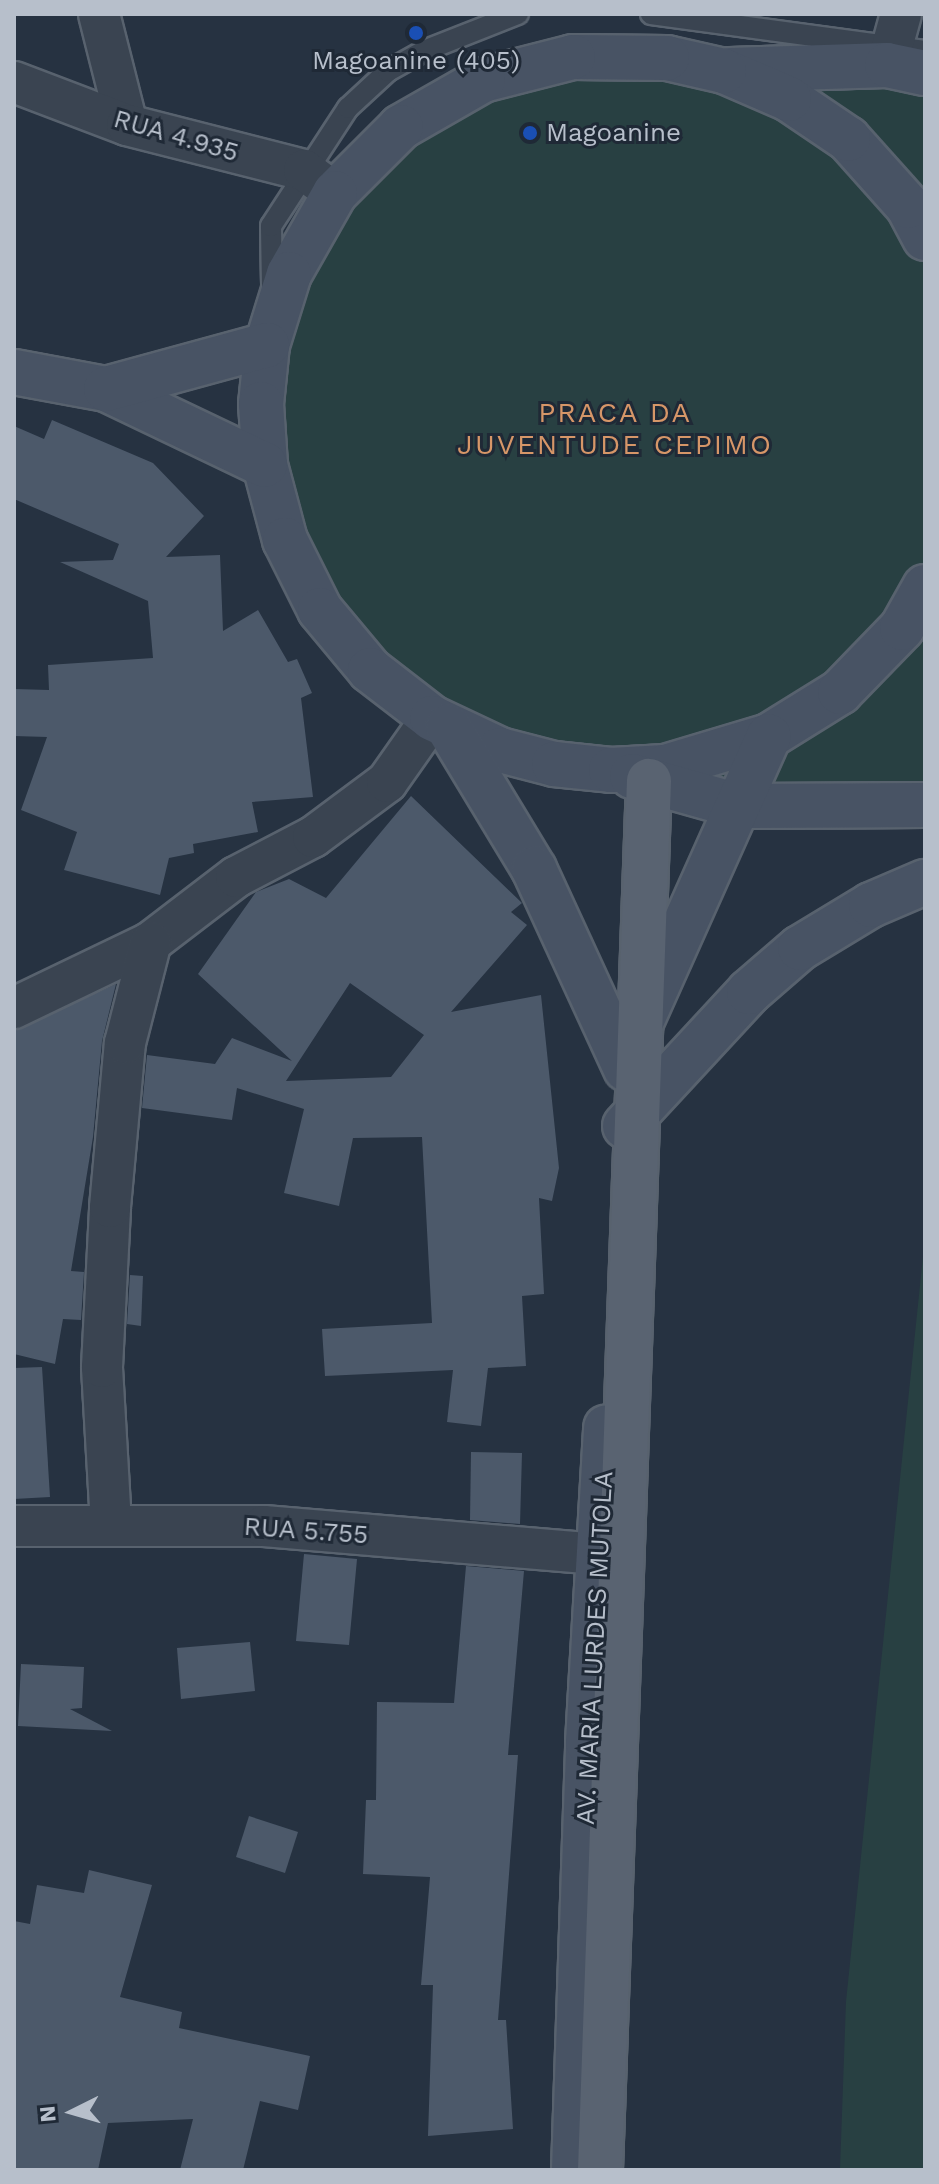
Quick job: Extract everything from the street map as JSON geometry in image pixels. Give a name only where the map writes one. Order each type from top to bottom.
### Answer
[{"type":"main road","points":[[724,71],[906,49]]},
{"type":"main road","points":[[925,238],[908,206],[848,139],[789,99],[724,71],[667,58],[573,57],[483,80],[401,127],[320,182],[270,333],[261,404],[265,465],[285,540],[320,610],[370,670],[440,722],[513,753],[630,775],[738,806],[925,805]]},
{"type":"main road","points":[[106,389],[270,333]]},
{"type":"main road","points":[[14,372],[106,389],[265,465]]},
{"type":"main road","points":[[630,775],[769,736],[840,692],[902,628],[925,587]]},
{"type":"main road","points":[[440,722],[534,869],[626,1069]]},
{"type":"main road","points":[[626,1069],[697,889],[769,736]]},
{"type":"main road","points":[[600,2170],[630,775]]},
{"type":"main road","points":[[625,1126],[749,992],[800,948],[871,905],[925,882]]},
{"type":"main road","name":"AV. MARIA LURDES MUTOLA","points":[[574,2170],[598,1554],[626,1069]]},
{"type":"street","points":[[99,14],[127,125]]},
{"type":"street","name":"RUA 4.935","points":[[14,82],[127,125],[320,182]]},
{"type":"street","points":[[14,1008],[151,942],[224,885],[313,837],[387,782],[440,722]]},
{"type":"street","points":[[111,1524],[102,1367],[110,1207],[125,1043],[151,942]]},
{"type":"street","name":"RUA 5.755","points":[[14,1526],[264,1526],[598,1554]]},
{"type":"lane","points":[[270,333],[271,226],[320,182],[348,108],[388,71],[424,51],[518,14]]},
{"type":"lane","points":[[651,14],[906,49]]},
{"type":"lane","points":[[848,139],[851,136],[906,179],[925,217]]},
{"type":"lane","points":[[840,692],[912,644],[925,619]]},
{"type":"green space","points":[[840,65],[925,76],[925,781],[773,784],[611,770],[500,750],[320,610],[261,404],[335,193],[483,80]]},
{"type":"green space","points":[[925,1237],[925,2170],[840,2170],[846,2002]]},
{"type":"building","points":[[52,420],[153,463],[204,516],[166,557],[220,555],[223,631],[258,610],[288,662],[297,659],[312,693],[301,698],[313,797],[252,802],[258,832],[193,844],[194,853],[169,858],[160,895],[64,870],[77,832],[21,810],[47,737],[14,736],[14,689],[49,690],[48,665],[153,658],[148,601],[60,562],[113,560],[119,544],[14,499],[14,426],[44,439]]},
{"type":"building","points":[[411,796],[522,903],[511,912],[527,925],[451,1012],[541,995],[559,1168],[552,1201],[539,1198],[544,1294],[522,1296],[526,1366],[488,1368],[481,1426],[447,1422],[453,1370],[325,1376],[322,1329],[432,1323],[422,1137],[353,1138],[339,1206],[284,1193],[304,1109],[237,1088],[232,1120],[142,1108],[147,1055],[215,1064],[232,1038],[292,1061],[198,974],[256,892],[289,879],[326,898]],"holes":[[[350,983],[424,1035],[391,1077],[286,1081]]]},
{"type":"building","points":[[116,984],[102,1041],[93,1137],[71,1271],[84,1272],[81,1320],[63,1319],[55,1364],[14,1354],[14,1031]]},
{"type":"building","points":[[130,1275],[143,1276],[141,1326],[127,1324]]},
{"type":"building","points":[[42,1367],[50,1497],[14,1499],[14,1368]]},
{"type":"building","points":[[471,1452],[522,1453],[520,1524],[470,1520]]},
{"type":"building","points":[[304,1554],[357,1559],[349,1645],[296,1641]]},
{"type":"building","points":[[466,1566],[524,1571],[508,1755],[518,1755],[498,2020],[506,2020],[513,2129],[428,2136],[433,1985],[421,1985],[430,1877],[363,1874],[366,1800],[376,1800],[377,1702],[454,1703]]},
{"type":"building","points":[[250,1642],[255,1691],[181,1699],[177,1648]]},
{"type":"building","points":[[21,1664],[84,1667],[82,1708],[70,1709],[112,1731],[18,1726]]},
{"type":"building","points":[[249,1816],[298,1832],[285,1873],[236,1857]]},
{"type":"building","points":[[89,1870],[152,1885],[120,1997],[182,2012],[179,2028],[310,2056],[298,2110],[260,2101],[243,2170],[180,2170],[193,2119],[108,2123],[98,2170],[14,2170],[14,1921],[30,1924],[37,1885],[84,1893]]},
{"type":"place","name":"Magoanine (405)","points":[[416,33]]},
{"type":"place","name":"Magoanine","points":[[530,133]]},
{"type":"district","name":"PRACA DA JUVENTUDE CEPIMO","points":[[615,429]]}]
